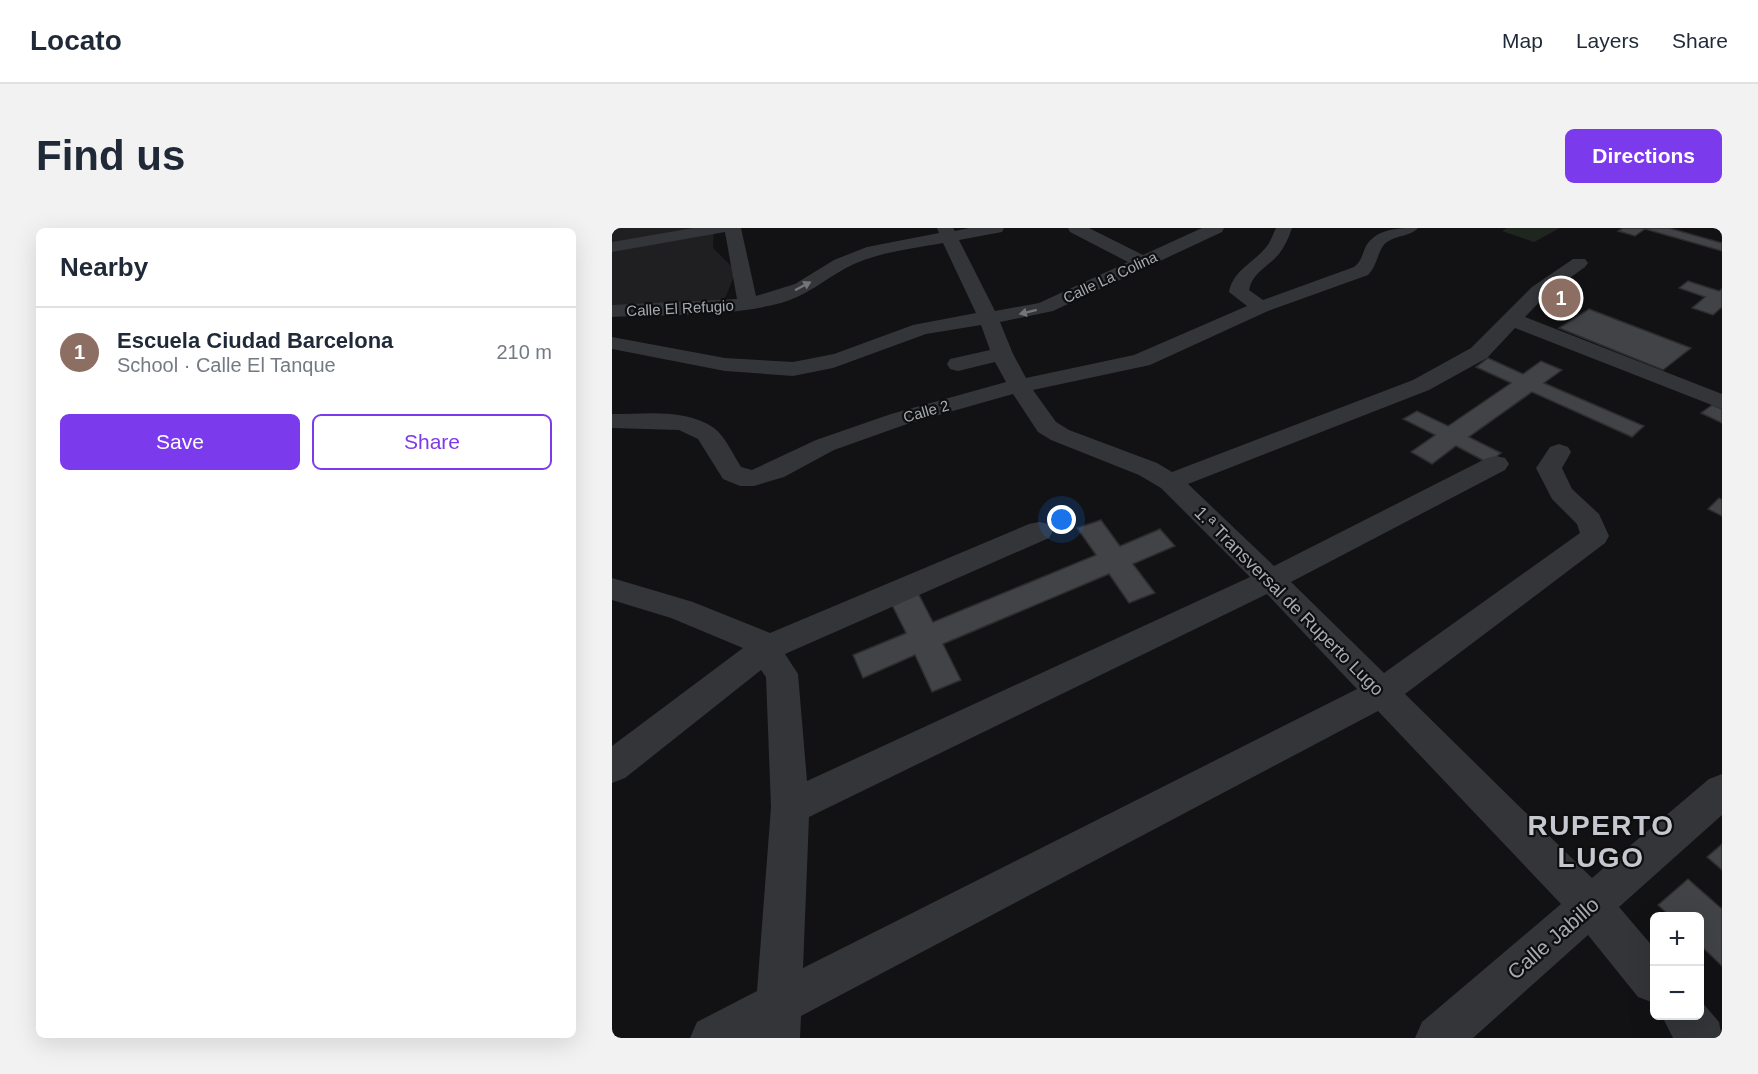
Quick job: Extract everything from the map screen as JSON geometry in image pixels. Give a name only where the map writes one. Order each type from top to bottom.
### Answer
[{"type":"street","points":[[613,247],[723,228]]},
{"type":"street","points":[[733,228],[748,304]]},
{"type":"street","name":"Calle El Refugio","points":[[612,311],[748,304],[777,298],[802,288],[840,264],[873,251],[947,233],[996,228]]},
{"type":"street","points":[[1076,228],[1142,262]]},
{"type":"street","name":"Calle La Colina","points":[[612,343],[740,367],[793,369],[813,366],[920,329],[995,318],[1046,307],[1216,228]]},
{"type":"street","points":[[1261,307],[1244,297],[1239,292],[1239,287],[1243,280],[1274,249],[1284,228]]},
{"type":"street","name":"Calle 2","points":[[612,421],[666,421],[685,424],[708,434],[732,473],[740,478],[754,478],[775,471],[825,445],[899,419],[1020,386],[1142,360],[1261,307],[1361,271],[1367,266],[1375,244],[1380,239],[1410,228]]},
{"type":"street","name":"1.ª Transversal de Ruperto Lugo","points":[[947,233],[995,318],[1002,354],[1047,427],[1060,435],[1148,469],[1170,482],[1271,580],[1590,905],[1650,976]]},
{"type":"street","points":[[1170,482],[1421,385],[1479,353],[1539,291],[1579,263]]},
{"type":"street","points":[[1511,319],[1722,402]]},
{"type":"street","points":[[958,364],[1002,354]]},
{"type":"street","points":[[713,1038],[777,1021],[1381,693],[1594,536],[1589,520],[1561,493],[1549,468],[1559,452]]},
{"type":"street","points":[[790,807],[1271,580],[1496,464]]},
{"type":"street","points":[[612,767],[765,649],[1039,531]]},
{"type":"street","points":[[612,589],[681,610],[758,641],[782,674],[790,807],[777,1021]]},
{"type":"street","name":"Calle Jabillo","points":[[1438,1038],[1722,791]]},
{"type":"street","points":[[1687,1020],[1703,1038]]},
{"type":"shaded area","points":[[612,228],[714,228],[713,248],[736,271],[724,301],[612,306]]},
{"type":"shaded area","points":[[1507,228],[1560,228],[1534,242],[1502,231]]},
{"type":"building","points":[[1623,228],[1669,228],[1722,243],[1722,251],[1645,229],[1635,236],[1618,231]]},
{"type":"building","points":[[1688,281],[1719,291],[1722,289],[1722,307],[1713,315],[1692,308],[1705,297],[1679,288]]},
{"type":"building","points":[[1589,309],[1691,348],[1663,370],[1559,328]]},
{"type":"building","points":[[1488,358],[1523,374],[1541,361],[1562,370],[1544,383],[1644,426],[1632,437],[1532,392],[1469,437],[1501,453],[1488,463],[1456,446],[1432,464],[1411,452],[1435,435],[1403,419],[1417,411],[1448,426],[1511,383],[1476,367]]},
{"type":"building","points":[[1712,405],[1722,409],[1722,423],[1701,413]]},
{"type":"building","points":[[1719,498],[1722,500],[1722,516],[1708,509]]},
{"type":"building","points":[[1101,520],[1120,546],[1160,529],[1175,546],[1133,564],[1155,593],[1129,603],[1109,574],[943,644],[961,680],[932,692],[915,655],[863,678],[853,655],[906,633],[891,603],[918,593],[933,622],[1096,555],[1077,528]]},
{"type":"building","points":[[1722,844],[1722,870],[1707,857]]},
{"type":"building","points":[[1688,879],[1722,909],[1722,966],[1704,949],[1704,912],[1666,912],[1658,905]]},
{"type":"place","name":"Escuela Ciudad Barcelona","points":[[1561,298]]},
{"type":"district","name":"RUPERTO LUGO","points":[[1601,841]]}]
